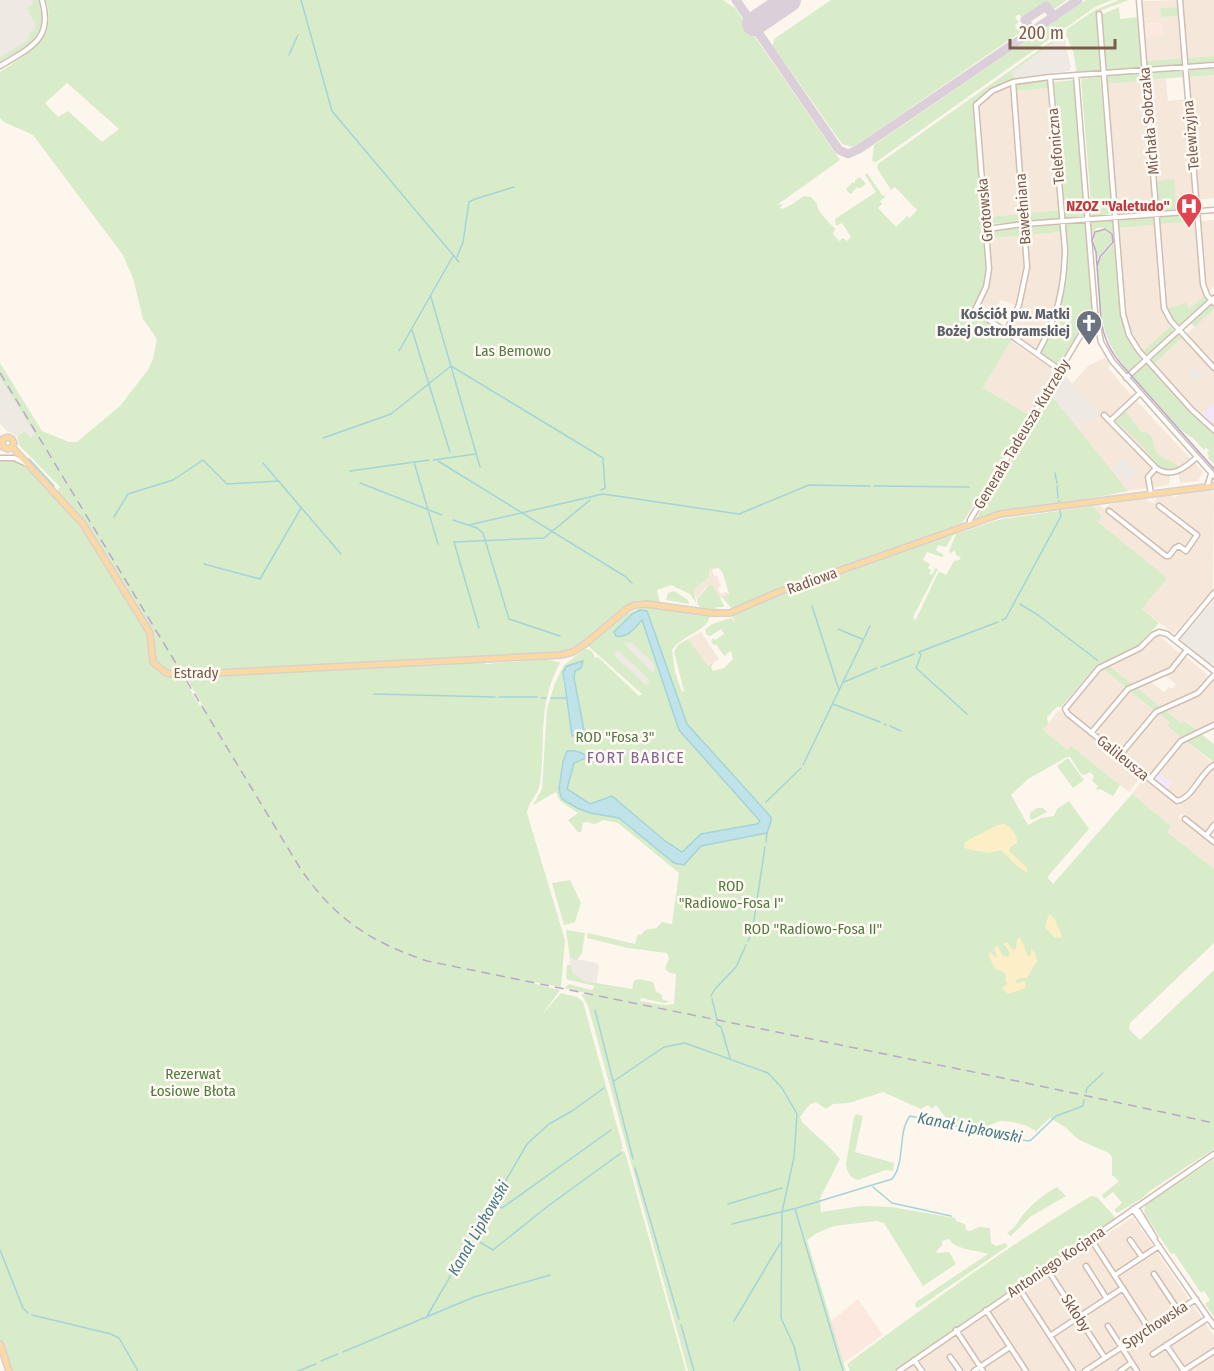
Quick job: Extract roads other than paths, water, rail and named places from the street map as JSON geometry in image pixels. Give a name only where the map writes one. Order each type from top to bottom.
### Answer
[{"type":"main road","name":"Estrady","points":[[2,437],[12,439],[14,443],[12,447],[83,524],[150,633],[153,662],[166,673],[183,675],[433,663]]},
{"type":"main road","points":[[2,437],[2,449],[12,447]]},
{"type":"main road","name":"Radiowa","points":[[433,663],[566,654],[585,644],[628,608],[638,604],[730,613],[776,593],[1000,514],[1212,484]]},
{"type":"main road","points":[[0,1344],[9,1371]]},
{"type":"street","points":[[0,66],[39,40],[46,24],[42,0]]},
{"type":"street","name":"Michała Sobczaka","points":[[1139,0],[1164,308],[1178,330],[1214,368]]},
{"type":"street","name":"Telewizyjna","points":[[1180,0],[1203,284],[1213,300]]},
{"type":"street","points":[[1099,14],[1123,314],[1129,335],[1146,359],[1214,430]]},
{"type":"street","points":[[1013,82],[1050,77],[1214,65]]},
{"type":"street","points":[[1076,75],[1096,327],[1106,354],[1212,474],[1212,484]]},
{"type":"street","name":"Telefoniczna","points":[[1037,354],[1055,319],[1065,276],[1050,77]]},
{"type":"street","name":"Grotowska","points":[[1006,332],[976,312],[988,278],[989,260],[976,106],[992,91],[1013,82]]},
{"type":"street","name":"Bawełniana","points":[[1006,332],[1019,305],[1027,267],[1013,82]]},
{"type":"street","points":[[987,229],[1024,224],[1214,210]]},
{"type":"street","points":[[1126,378],[1213,300]]},
{"type":"street","name":"Generała Tadeusza Kutrzeby","points":[[970,525],[970,520],[1095,312]]},
{"type":"street","points":[[1084,330],[1089,326],[1096,327]]},
{"type":"street","points":[[1006,332],[1060,370]]},
{"type":"street","points":[[1110,421],[1140,393]]},
{"type":"street","points":[[1104,415],[1156,468],[1163,471],[1181,471],[1197,457]]},
{"type":"street","points":[[0,458],[14,458],[27,463]]},
{"type":"street","points":[[1150,494],[1148,477],[1156,468]]},
{"type":"street","points":[[1109,511],[1166,556],[1169,556],[1179,546],[1186,551],[1197,535],[1159,506]]},
{"type":"street","points":[[1120,755],[1156,712],[1198,693],[1214,673],[1175,640],[1214,593]]},
{"type":"street","name":"Galileusza","points":[[1175,640],[1162,632],[1153,635],[1140,648],[1098,668],[1066,707],[1068,714],[1177,801],[1184,798],[1207,769],[1214,765]]},
{"type":"street","points":[[1091,733],[1128,689],[1171,670],[1187,650]]},
{"type":"street","points":[[1150,780],[1181,741],[1214,725]]},
{"type":"street","points":[[1185,819],[1214,842]]},
{"type":"street","points":[[1206,836],[1214,825]]},
{"type":"street","name":"Antoniego Kocjana","points":[[899,1371],[1214,1154]]},
{"type":"street","points":[[1135,1208],[1214,1326]]},
{"type":"street","points":[[1091,1239],[1149,1329]]},
{"type":"street","points":[[1130,1240],[1142,1257]]},
{"type":"street","points":[[1115,1275],[1160,1246]]},
{"type":"street","points":[[1086,1266],[1107,1299]]},
{"type":"street","name":"Skłoby","points":[[1047,1269],[1105,1358]]},
{"type":"street","points":[[1154,1274],[1178,1311]]},
{"type":"street","points":[[1019,1288],[1073,1371]]},
{"type":"street","points":[[1050,1336],[1123,1288]]},
{"type":"street","name":"Spychowska","points":[[1085,1371],[1196,1299]]},
{"type":"street","points":[[986,1310],[1026,1371]]},
{"type":"street","points":[[1154,1354],[1208,1318]]},
{"type":"street","points":[[1108,1326],[1137,1371]]},
{"type":"street","points":[[956,1330],[982,1369]]},
{"type":"street","points":[[1166,1345],[1184,1371],[1214,1351]]},
{"type":"street","points":[[974,1371],[982,1369],[1010,1347]]},
{"type":"street","points":[[950,1357],[960,1371]]},
{"type":"street","points":[[914,1360],[922,1371]]},
{"type":"street","points":[[1120,1371],[1131,1363]]},
{"type":"water","points":[[640,610],[647,611],[687,724],[771,817],[767,833],[701,846],[684,865],[674,863],[619,818],[590,813],[562,799],[559,789],[567,751],[583,754],[588,757],[574,763],[567,789],[590,804],[612,796],[664,840],[682,852],[701,834],[757,824],[760,821],[679,730],[642,620],[628,634],[616,636],[614,632],[632,614]]},
{"type":"water","points":[[583,661],[581,668],[575,671],[574,678],[585,735],[572,736],[563,672],[567,666]]},
{"type":"waterway","points":[[301,0],[332,111],[459,262]]},
{"type":"waterway","points":[[289,55],[298,35]]},
{"type":"waterway","points":[[457,257],[463,242],[469,202],[514,187]]},
{"type":"waterway","points":[[399,351],[453,256]]},
{"type":"waterway","points":[[431,297],[480,467]]},
{"type":"waterway","points":[[412,330],[450,452]]},
{"type":"waterway","points":[[323,438],[391,414],[451,366],[603,458],[605,488],[601,490]]},
{"type":"waterway","points":[[433,460],[476,454]]},
{"type":"waterway","points":[[29,459],[54,486]]},
{"type":"waterway","points":[[114,517],[128,494],[173,480],[203,460],[227,484],[279,481]]},
{"type":"waterway","points":[[350,471],[429,460]]},
{"type":"waterway","points":[[438,461],[626,577],[632,583]]},
{"type":"waterway","points":[[414,462],[438,544]]},
{"type":"waterway","points":[[263,463],[341,554]]},
{"type":"waterway","points":[[1055,473],[1057,483]]},
{"type":"waterway","points":[[360,483],[442,515]]},
{"type":"waterway","points":[[469,525],[603,494],[739,514],[809,485],[870,486]]},
{"type":"waterway","points":[[874,486],[969,487]]},
{"type":"waterway","points":[[1057,486],[1058,498]]},
{"type":"waterway","points":[[479,628],[454,542],[544,538],[590,500]]},
{"type":"waterway","points":[[204,564],[260,579],[301,508]]},
{"type":"waterway","points":[[1002,620],[1006,618],[1061,516],[1060,510]]},
{"type":"waterway","points":[[453,520],[477,528],[483,533],[509,619],[560,636]]},
{"type":"waterway","points":[[1020,604],[1097,660]]},
{"type":"waterway","points":[[812,606],[839,690]]},
{"type":"waterway","points":[[967,714],[916,668],[921,655],[919,652],[998,622]]},
{"type":"waterway","points":[[803,765],[870,626]]},
{"type":"waterway","points":[[838,629],[862,639]]},
{"type":"waterway","points":[[881,667],[914,654]]},
{"type":"waterway","points":[[844,682],[877,668]]},
{"type":"waterway","points":[[374,694],[495,697]]},
{"type":"waterway","points":[[499,697],[537,697]]},
{"type":"waterway","points":[[551,698],[566,698]]},
{"type":"waterway","points":[[833,704],[880,722]]},
{"type":"waterway","points":[[890,726],[901,731]]},
{"type":"waterway","points":[[766,802],[801,768]]},
{"type":"waterway","points":[[766,842],[767,833]]},
{"type":"waterway","points":[[748,941],[752,933],[765,847]]},
{"type":"waterway","points":[[711,996],[736,967],[746,945]]},
{"type":"waterway","points":[[712,999],[717,1019]]},
{"type":"waterway","name":"Kanał Lipkowski","points":[[595,1010],[633,1159]]},
{"type":"waterway","points":[[716,1022],[721,1027],[730,1058]]},
{"type":"waterway","name":"Kanał Lipkowski","points":[[614,1081],[664,1047],[685,1043],[768,1073],[782,1088],[797,1114],[794,1157],[782,1212],[781,1318],[794,1346],[800,1371]]},
{"type":"waterway","name":"Kanał Lipkowski","points":[[1086,1093],[1087,1088],[1103,1073]]},
{"type":"waterway","name":"Kanał Lipkowski","points":[[426,1318],[527,1144],[549,1124],[604,1088]]},
{"type":"waterway","name":"Kanał Lipkowski","points":[[732,1224],[797,1208],[892,1179],[899,1164],[904,1131],[910,1116],[1028,1141],[1056,1116],[1083,1106],[1084,1100]]},
{"type":"waterway","points":[[495,1204],[502,1208],[611,1130]]},
{"type":"waterway","points":[[473,1238],[493,1250],[548,1206],[621,1153]]},
{"type":"waterway","points":[[635,1168],[679,1319]]},
{"type":"waterway","points":[[873,1187],[892,1203],[951,1216]]},
{"type":"waterway","points":[[728,1204],[782,1188]]},
{"type":"waterway","points":[[795,1209],[843,1371]]},
{"type":"waterway","points":[[734,1321],[781,1242]]},
{"type":"waterway","name":"Kanał Lipkowski","points":[[0,1250],[23,1308],[28,1313]]},
{"type":"waterway","points":[[343,1352],[474,1297],[550,1275]]},
{"type":"waterway","name":"Kanał Lipkowski","points":[[32,1315],[111,1334],[119,1338],[138,1371]]},
{"type":"waterway","points":[[681,1325],[694,1371]]},
{"type":"waterway","name":"Kanał Lipkowski","points":[[321,1361],[338,1354]]},
{"type":"waterway","name":"Kanał Lipkowski","points":[[298,1371],[316,1364]]},
{"type":"tram line","points":[[1097,266],[1100,257],[1113,242],[1112,234],[1105,229],[1095,232],[1092,240],[1096,252],[1101,319],[1103,332],[1121,364],[1214,469]]},
{"type":"railway","points":[[0,373],[300,868],[340,915],[371,936],[427,961],[1214,1123]]},
{"type":"place","name":"NZOZ \"Valetudo\"","points":[[1189,229]]},
{"type":"place","name":"Kościół pw. Matki Bożej Ostrobramskiej","points":[[1089,346]]},
{"type":"district","name":"FORT BABICE","points":[[636,757]]},
{"type":"park label","name":"Las Bemowo","points":[[513,351]]},
{"type":"park label","name":"ROD \"Fosa 3\"","points":[[615,737]]},
{"type":"park label","name":"ROD \"Radiowo-Fosa I\"","points":[[731,894]]},
{"type":"park label","name":"ROD \"Radiowo-Fosa II\"","points":[[813,929]]},
{"type":"park label","name":"Rezerwat Łosiowe Błota","points":[[193,1082]]}]
